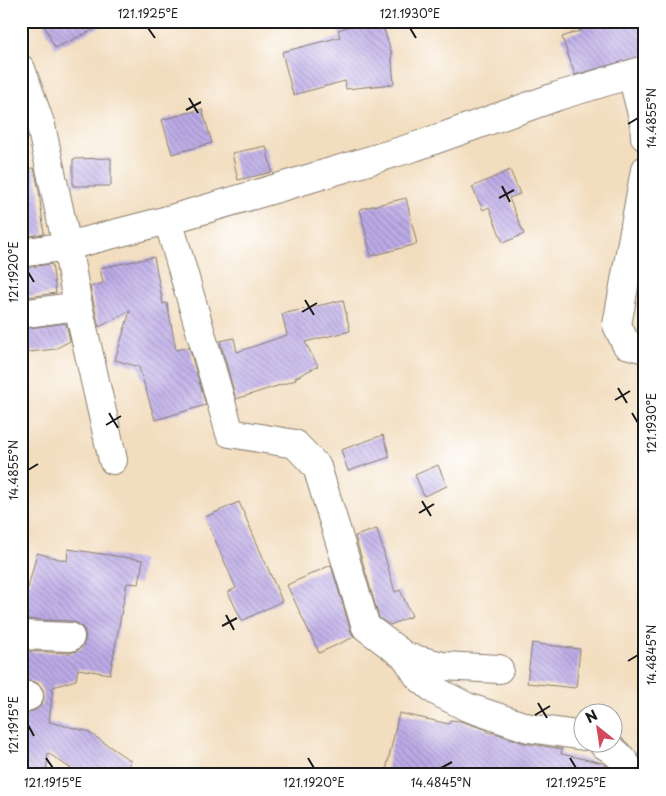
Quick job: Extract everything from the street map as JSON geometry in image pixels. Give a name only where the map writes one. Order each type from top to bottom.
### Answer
[{"type":"street","points":[[21,69],[40,126],[112,460]]},
{"type":"street","points":[[21,254],[67,246],[168,220],[298,182],[414,147],[558,96],[638,73],[645,137]]},
{"type":"street","points":[[645,170],[618,325],[626,344],[645,349]]},
{"type":"street","points":[[168,220],[230,433],[295,444],[317,466],[366,627],[406,657],[418,676],[436,691],[468,707],[529,728],[574,735]]},
{"type":"street","points":[[21,314],[78,306]]},
{"type":"street","points":[[21,636],[70,637]]},
{"type":"street","points":[[406,657],[443,666],[499,669]]},
{"type":"street","points":[[615,754],[625,762],[632,775]]},
{"type":"building","points":[[42,21],[112,21],[55,48]]},
{"type":"building","points":[[365,21],[381,21],[391,51],[394,84],[346,89],[345,81],[293,95],[282,52],[340,37],[338,30]]},
{"type":"building","points":[[579,21],[645,21],[645,55],[575,75],[562,37],[582,30]]},
{"type":"building","points":[[202,109],[212,143],[172,154],[162,120]]},
{"type":"building","points":[[266,146],[272,172],[238,180],[232,153]]},
{"type":"building","points":[[111,158],[111,186],[73,186],[73,159]]},
{"type":"building","points":[[34,168],[44,234],[21,237],[21,169]]},
{"type":"building","points":[[510,170],[520,194],[509,198],[524,234],[503,243],[489,207],[483,210],[472,187]]},
{"type":"building","points":[[406,198],[417,244],[371,256],[360,209]]},
{"type":"building","points":[[154,257],[163,304],[167,303],[176,350],[189,347],[206,405],[155,420],[139,367],[115,360],[130,311],[99,327],[90,287],[103,283],[100,268]]},
{"type":"building","points":[[52,264],[56,293],[21,298],[21,268]]},
{"type":"building","points":[[343,300],[350,331],[305,342],[318,366],[295,378],[296,380],[236,399],[220,341],[234,338],[237,352],[287,335],[282,314]]},
{"type":"building","points":[[66,323],[70,341],[55,349],[21,353],[21,329]]},
{"type":"building","points":[[383,435],[390,457],[348,471],[341,450]]},
{"type":"building","points":[[438,465],[447,486],[424,496],[415,475]]},
{"type":"building","points":[[239,502],[282,601],[242,621],[228,592],[236,588],[205,517]]},
{"type":"building","points":[[377,529],[395,592],[400,590],[412,616],[390,625],[379,618],[355,536]]},
{"type":"building","points":[[68,549],[143,560],[139,584],[127,583],[110,674],[78,669],[76,680],[53,687],[49,722],[87,731],[131,761],[122,775],[80,775],[48,753],[46,775],[21,775],[21,714],[41,706],[44,698],[43,690],[39,684],[31,681],[21,682],[21,651],[70,653],[77,651],[83,646],[86,637],[84,629],[71,621],[21,619],[21,586],[28,588],[37,553],[67,561]]},
{"type":"building","points":[[331,565],[354,637],[319,653],[287,585]]},
{"type":"building","points":[[532,643],[580,649],[576,688],[527,683]]},
{"type":"building","points":[[399,713],[449,724],[450,720],[460,721],[488,730],[487,732],[524,743],[562,749],[561,754],[603,763],[612,771],[611,775],[385,775]]}]
